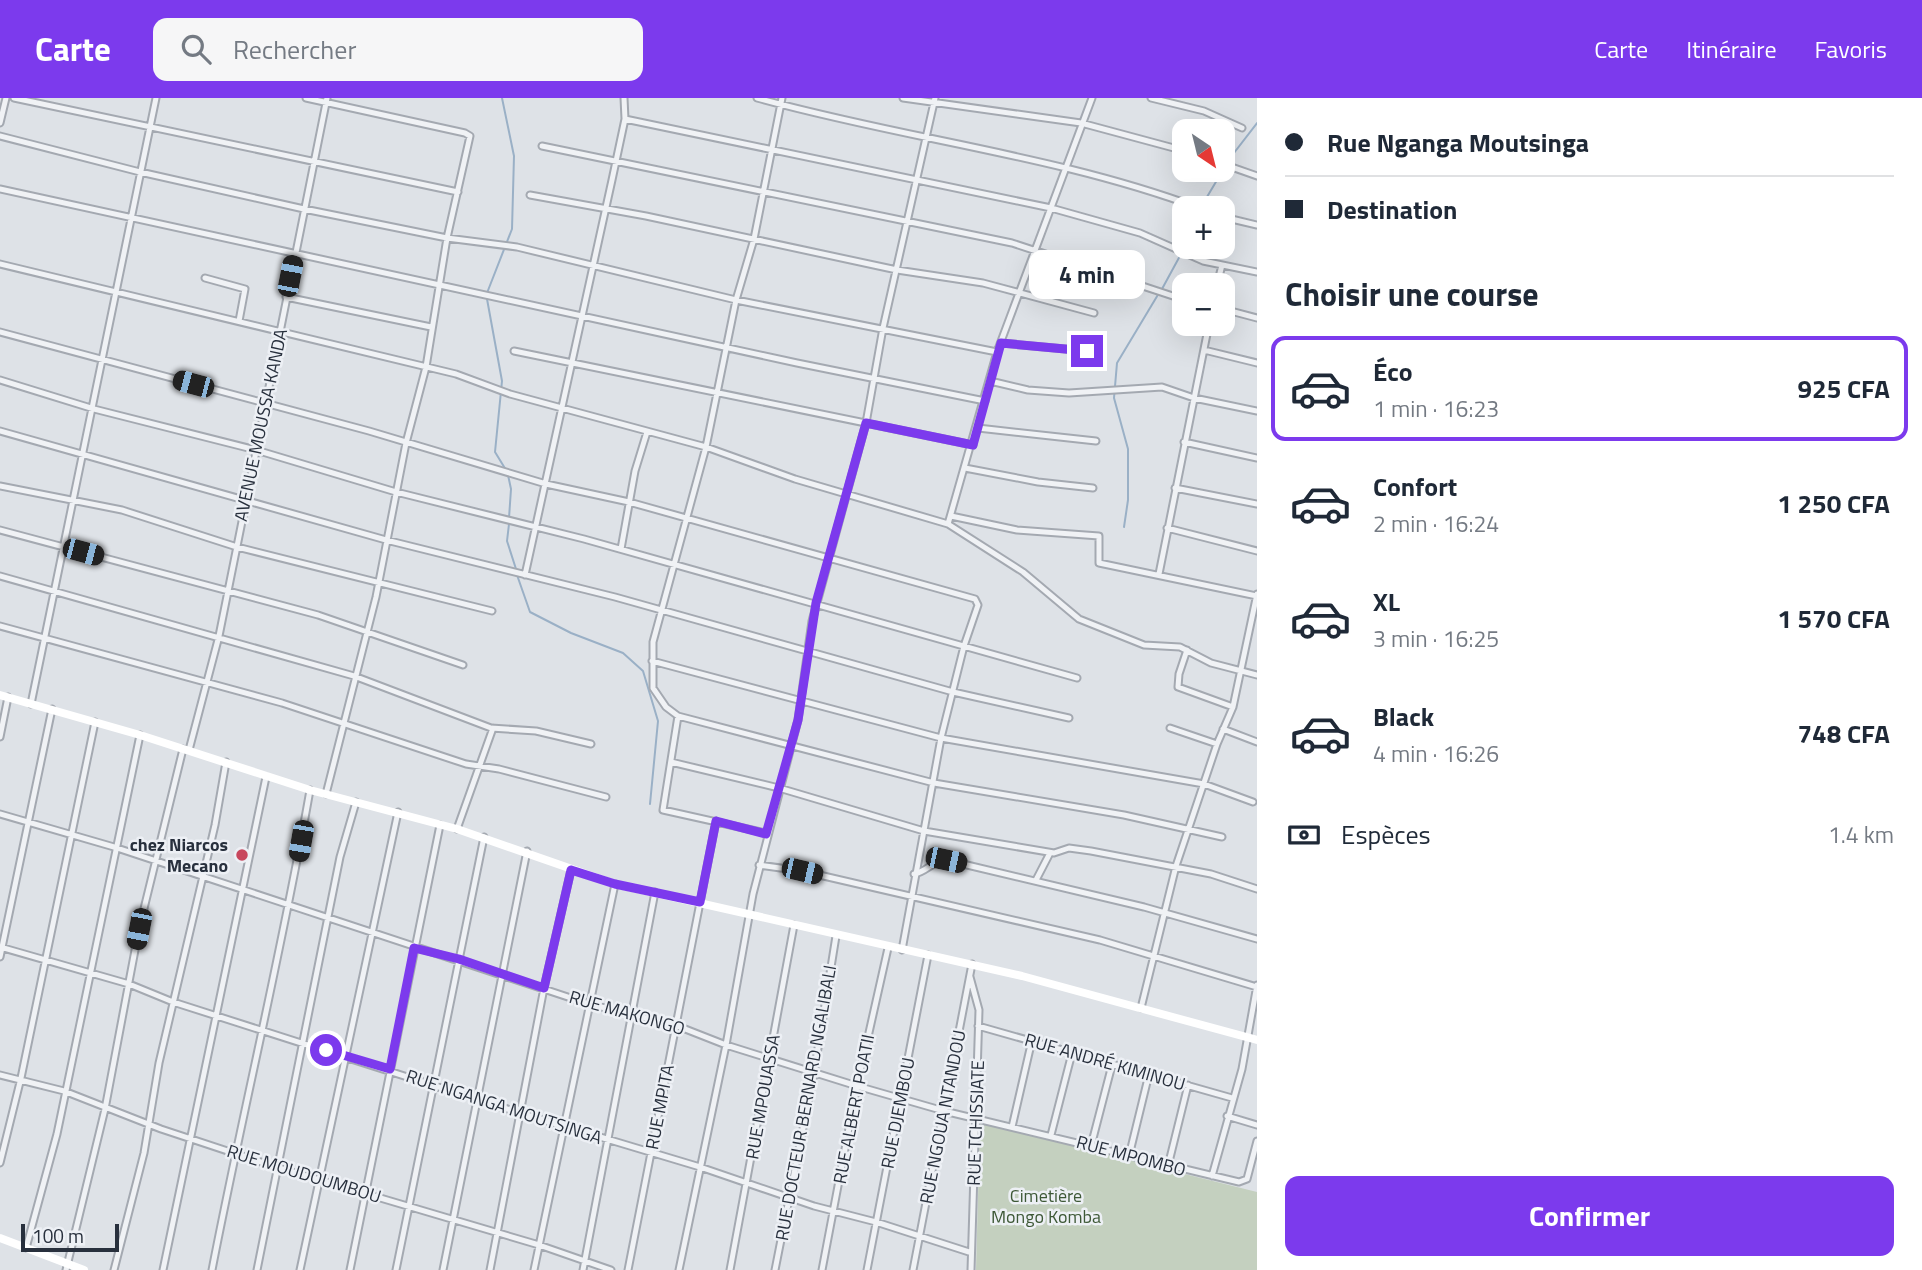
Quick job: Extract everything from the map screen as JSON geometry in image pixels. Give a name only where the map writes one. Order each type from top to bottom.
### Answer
[{"type":"street","points":[[0,123],[6,98]]},
{"type":"street","points":[[14,98],[458,192]]},
{"type":"street","points":[[31,704],[52,592],[85,454],[130,216],[156,98]]},
{"type":"street","points":[[306,98],[326,100],[468,134],[431,327],[426,367],[406,443],[378,584],[326,794]]},
{"type":"street","points":[[525,575],[616,163],[625,119],[624,98]]},
{"type":"street","points":[[757,98],[782,101],[958,146],[1066,166],[1172,199]]},
{"type":"street","points":[[904,98],[1081,123],[1172,148]]},
{"type":"street","points":[[948,524],[978,428],[997,352],[1092,98]]},
{"type":"street","points":[[1152,98],[1203,111],[1242,128]]},
{"type":"street","name":"AVENUE MOUSSA KANDA","points":[[66,1267],[105,1109],[129,984],[157,861],[219,636],[326,100]]},
{"type":"street","points":[[782,101],[754,239],[736,300],[706,447],[661,611],[652,661],[653,688],[666,707],[678,716],[934,783],[1189,828],[1222,837]]},
{"type":"street","points":[[680,1270],[759,865],[792,744],[816,603],[866,423],[883,328],[935,101]]},
{"type":"street","points":[[625,119],[1051,208],[1140,233],[1190,256],[1257,272]]},
{"type":"street","points":[[0,136],[140,172],[304,209],[447,239],[517,247],[736,300],[997,352]]},
{"type":"street","points":[[542,146],[1036,249],[1172,296]]},
{"type":"street","points":[[1236,169],[1257,176]]},
{"type":"street","points":[[0,189],[727,345],[797,363],[874,376],[985,401]]},
{"type":"street","points":[[530,195],[605,211],[646,216],[897,270],[983,283],[1094,313]]},
{"type":"street","points":[[1235,220],[1257,225]]},
{"type":"street","points":[[0,264],[426,367],[706,447],[796,479],[948,524],[1023,572],[1079,620],[1144,645],[1188,650],[1211,663],[1241,673],[1257,675]]},
{"type":"street","points":[[1220,273],[1222,265]]},
{"type":"street","points":[[205,278],[245,289],[239,321]]},
{"type":"street","points":[[286,297],[431,327]]},
{"type":"street","points":[[1235,312],[1257,318]]},
{"type":"street","points":[[0,332],[265,403],[546,484],[629,502],[975,599],[978,606],[964,646],[942,738],[914,874],[902,951]]},
{"type":"street","points":[[1159,574],[1206,336]]},
{"type":"street","points":[[1001,343],[1087,351]]},
{"type":"street","points":[[514,351],[973,445]]},
{"type":"street","points":[[1203,351],[1257,363]]},
{"type":"street","points":[[0,380],[94,408],[256,450],[396,492],[621,549],[1077,678]]},
{"type":"street","points":[[990,381],[1028,390],[1069,393],[1153,386],[1257,411]]},
{"type":"street","points":[[978,428],[1096,441]]},
{"type":"street","points":[[0,431],[386,540],[661,611],[953,692],[1069,718]]},
{"type":"street","points":[[621,549],[629,502],[647,432]]},
{"type":"street","points":[[1184,443],[1257,458]]},
{"type":"street","points":[[965,468],[1038,482],[1093,488]]},
{"type":"street","points":[[0,486],[122,510],[237,547],[492,611]]},
{"type":"street","points":[[1175,488],[1257,504]]},
{"type":"street","points":[[951,516],[1017,530],[1099,536],[1099,563],[1159,574],[1232,593],[1257,596],[1233,707],[1217,744],[1176,866],[1141,1008]]},
{"type":"street","points":[[1167,528],[1257,551]]},
{"type":"street","points":[[0,530],[366,629],[463,665]]},
{"type":"street","points":[[0,576],[354,676],[493,728],[536,731],[591,744]]},
{"type":"street","points":[[0,626],[342,722],[466,764],[606,797]]},
{"type":"street","points":[[1188,650],[1179,674],[1178,687],[1233,707]]},
{"type":"street","points":[[652,661],[942,738],[1204,784],[1253,802]]},
{"type":"street","points":[[0,737],[4,696],[140,735],[310,790],[457,829],[527,851],[571,870],[615,884],[888,948],[972,964],[1257,1040]]},
{"type":"street","points":[[0,957],[52,709]]},
{"type":"street","points":[[678,716],[663,810],[766,834]]},
{"type":"street","points":[[0,1163],[21,1078],[95,722]]},
{"type":"street","points":[[457,829],[493,728]]},
{"type":"street","points":[[1170,728],[1217,744]]},
{"type":"street","points":[[1223,729],[1257,742]]},
{"type":"street","points":[[26,1248],[54,1146],[91,973],[114,847],[140,735]]},
{"type":"street","points":[[114,1270],[144,1153],[173,1002],[203,877],[226,762]]},
{"type":"street","points":[[671,762],[779,788],[924,831],[1050,853],[1069,848],[1176,866],[1257,889]]},
{"type":"street","points":[[163,1270],[266,777]]},
{"type":"street","points":[[212,1270],[260,1030],[289,907],[310,790]]},
{"type":"street","points":[[257,1270],[340,857],[356,802]]},
{"type":"street","points":[[300,1270],[348,1057],[398,812]]},
{"type":"street","name":"RUE MAKONGO","points":[[0,814],[114,847],[328,920],[414,948],[459,959],[589,1004],[675,1025],[726,1045],[901,1099],[977,1117]]},
{"type":"street","name":"RUE MPITA","points":[[628,1270],[716,821]]},
{"type":"street","points":[[350,1270],[440,825]]},
{"type":"street","points":[[396,1270],[484,838]]},
{"type":"street","points":[[443,1270],[527,851]]},
{"type":"street","points":[[1037,880],[1050,853]]},
{"type":"street","points":[[914,874],[946,860],[1163,912],[1257,939]]},
{"type":"street","points":[[759,865],[802,871],[1153,955],[1257,986],[1245,1037],[1244,1060],[1212,1176]]},
{"type":"street","points":[[490,1270],[544,988],[571,870]]},
{"type":"street","points":[[534,1270],[615,884]]},
{"type":"street","points":[[583,1270],[655,892]]},
{"type":"street","name":"RUE MPOUASSA","points":[[730,1270],[794,925]]},
{"type":"street","name":"RUE DOCTEUR BERNARD NGALIBALI","points":[[775,1270],[814,1073],[835,936]]},
{"type":"street","name":"RUE NGANGA MOUTSINGA","points":[[1,948],[129,984],[173,1002],[390,1069],[478,1100],[969,1252]]},
{"type":"street","name":"RUE ALBERT POATII","points":[[822,1270],[857,1086],[888,948]]},
{"type":"street","name":"RUE DJEMBOU","points":[[867,1270],[928,955]]},
{"type":"street","name":"RUE NGOUA NTANDOU","points":[[914,1270],[972,964]]},
{"type":"street","name":"RUE TCHISSIATE","points":[[970,977],[976,993],[978,1026],[977,1117],[969,1252],[971,1270]]},
{"type":"street","name":"RUE ANDRÉ KIMINOU","points":[[978,1026],[1232,1098]]},
{"type":"street","points":[[1012,1127],[1032,1040]]},
{"type":"street","points":[[1051,1135],[1072,1053]]},
{"type":"street","points":[[1091,1146],[1112,1065]]},
{"type":"street","points":[[1129,1156],[1149,1074]]},
{"type":"street","name":"RUE MOUDOUMBOU","points":[[0,1075],[21,1078],[64,1091],[105,1109],[279,1168],[539,1245],[611,1270]]},
{"type":"street","points":[[1168,1166],[1188,1085]]},
{"type":"street","points":[[1227,1116],[1257,1125]]},
{"type":"street","name":"RUE MPOMBO","points":[[977,1117],[1239,1182],[1247,1179],[1257,1141]]},
{"type":"street","points":[[0,1238],[66,1267],[84,1270]]},
{"type":"green space","name":"Cimetière Mongo Komba","points":[[980,1123],[1257,1192],[1257,1270],[976,1270]]},
{"type":"waterway","points":[[487,293],[512,229],[514,156],[502,98]]},
{"type":"waterway","points":[[1236,150],[1257,123]]},
{"type":"waterway","points":[[1208,196],[1216,182]]},
{"type":"waterway","points":[[1162,289],[1178,259]]},
{"type":"waterway","points":[[1124,527],[1128,500],[1128,449],[1114,398],[1117,363],[1159,293]]},
{"type":"waterway","points":[[487,299],[502,381],[495,452],[506,470]]},
{"type":"waterway","points":[[508,475],[511,489],[509,518]]},
{"type":"waterway","points":[[509,524],[507,541],[516,569]]},
{"type":"waterway","points":[[517,575],[530,612],[571,633],[623,653],[643,671],[658,721],[650,804]]},
{"type":"place","name":"chez Niarcos Mecano","points":[[242,855]]},
{"type":"route","points":[[326,1050],[390,1069],[414,948],[459,959],[544,988],[571,870],[615,884],[700,902],[716,821],[766,834],[798,720],[816,603],[866,423],[973,445],[1001,343],[1087,351]]}]
